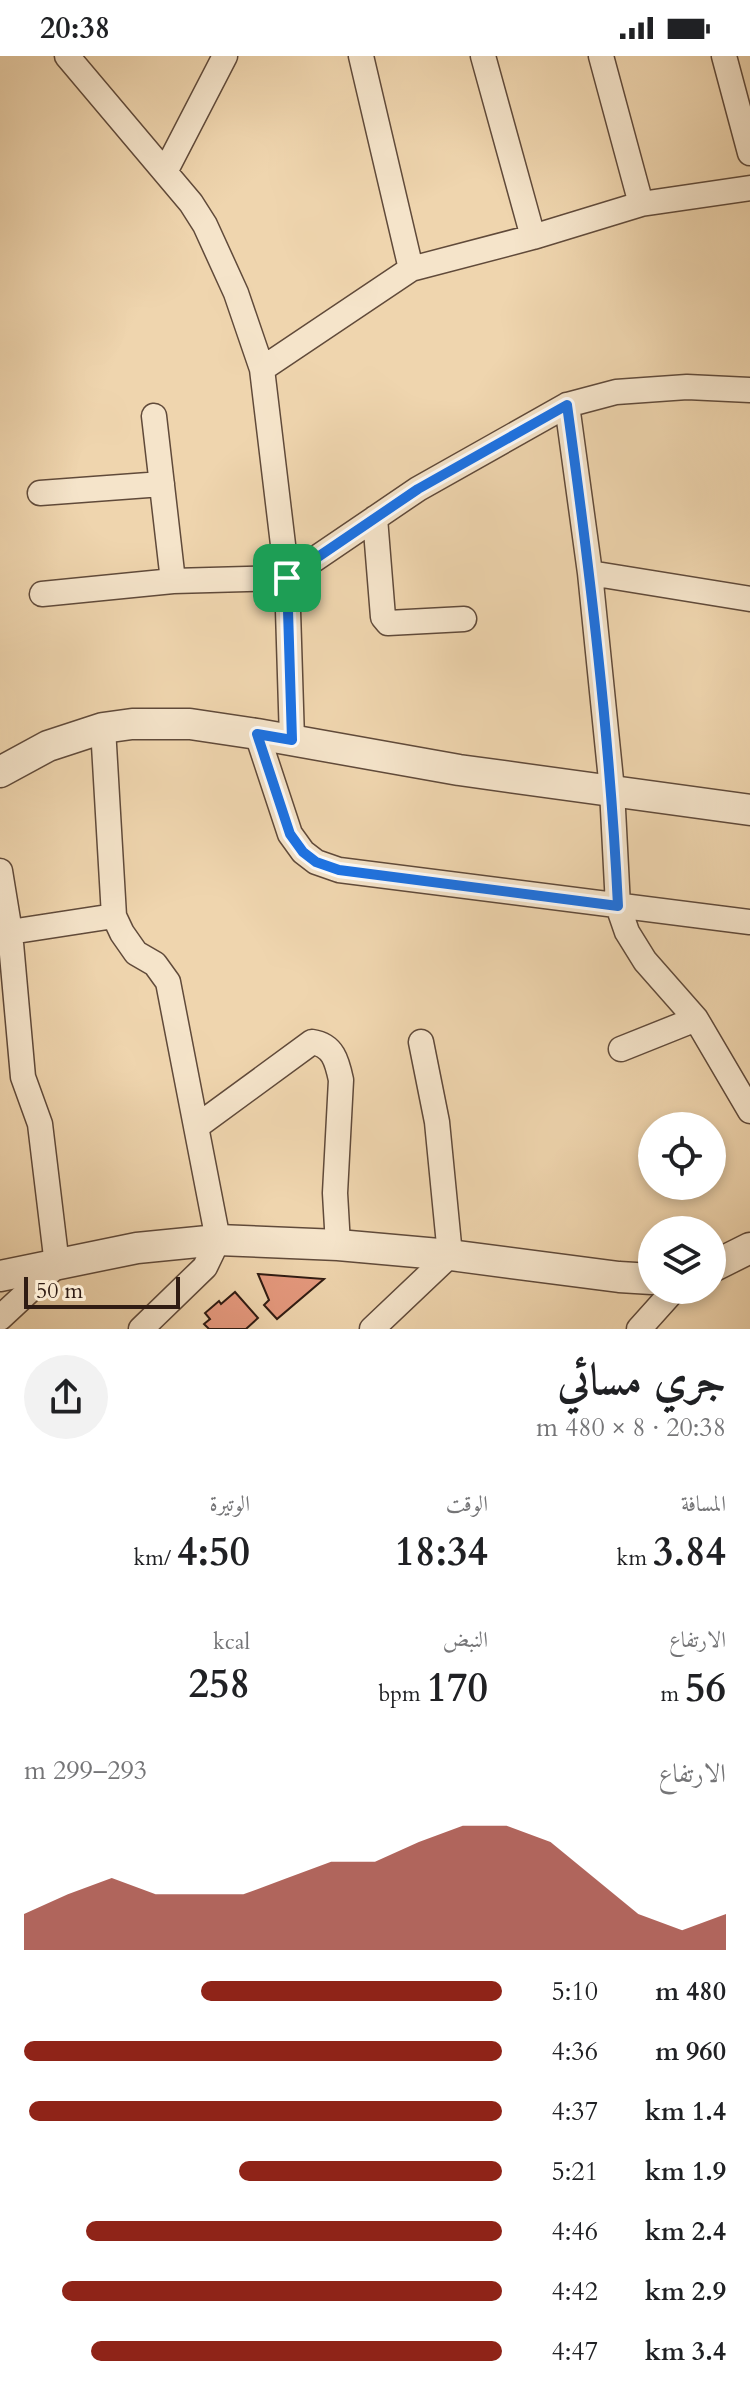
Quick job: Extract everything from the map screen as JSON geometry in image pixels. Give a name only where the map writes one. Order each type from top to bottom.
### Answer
[{"type":"street","points":[[67,56],[191,203],[205,225],[236,293],[262,369],[287,578],[292,740]]},
{"type":"street","points":[[165,172],[225,56]]},
{"type":"street","points":[[361,56],[411,269]]},
{"type":"street","points":[[483,56],[533,237]]},
{"type":"street","points":[[601,56],[641,204]]},
{"type":"street","points":[[724,56],[750,153]]},
{"type":"street","points":[[262,369],[411,269],[641,204],[750,188]]},
{"type":"street","points":[[42,594],[173,581],[287,578],[418,489],[567,405],[616,392],[687,387],[750,390]]},
{"type":"street","points":[[567,405],[590,573],[612,790],[618,906],[627,932],[645,961],[696,1019],[750,1111]]},
{"type":"street","points":[[154,416],[173,581]]},
{"type":"street","points":[[40,493],[162,484]]},
{"type":"street","points":[[375,518],[383,617],[388,623],[464,619]]},
{"type":"street","points":[[590,573],[750,599]]},
{"type":"street","points":[[0,772],[48,746],[103,728],[132,724],[190,724],[459,770],[750,810]]},
{"type":"street","points":[[103,728],[114,916],[136,953],[155,964],[168,982],[218,1240],[205,1267],[141,1329]]},
{"type":"street","points":[[257,734],[290,834],[303,852],[316,862],[339,870],[750,922]]},
{"type":"street","points":[[0,871],[10,932],[12,1079],[40,1124],[57,1265]]},
{"type":"street","points":[[10,932],[114,916]]},
{"type":"street","points":[[621,1049],[696,1019]]},
{"type":"street","points":[[196,1127],[312,1042],[325,1045],[338,1066],[341,1080],[335,1193],[338,1245]]},
{"type":"street","points":[[421,1042],[437,1122],[450,1255]]},
{"type":"street","points":[[0,1276],[137,1248],[218,1240],[338,1245],[450,1255],[638,1278]]},
{"type":"street","points":[[726,1260],[750,1248]]},
{"type":"street","points":[[372,1329],[450,1255]]},
{"type":"street","points":[[0,1318],[57,1265]]},
{"type":"street","points":[[639,1329],[661,1304]]},
{"type":"building","points":[[258,1274],[324,1279],[277,1319],[264,1305],[269,1300]]},
{"type":"building","points":[[235,1292],[258,1318],[246,1329],[209,1329],[204,1324],[210,1319],[205,1313]]},
{"type":"route","points":[[567,405],[590,573],[612,790],[618,906],[339,870],[316,862],[303,852],[290,834],[257,734],[292,740],[287,578],[418,489],[567,405]]}]
